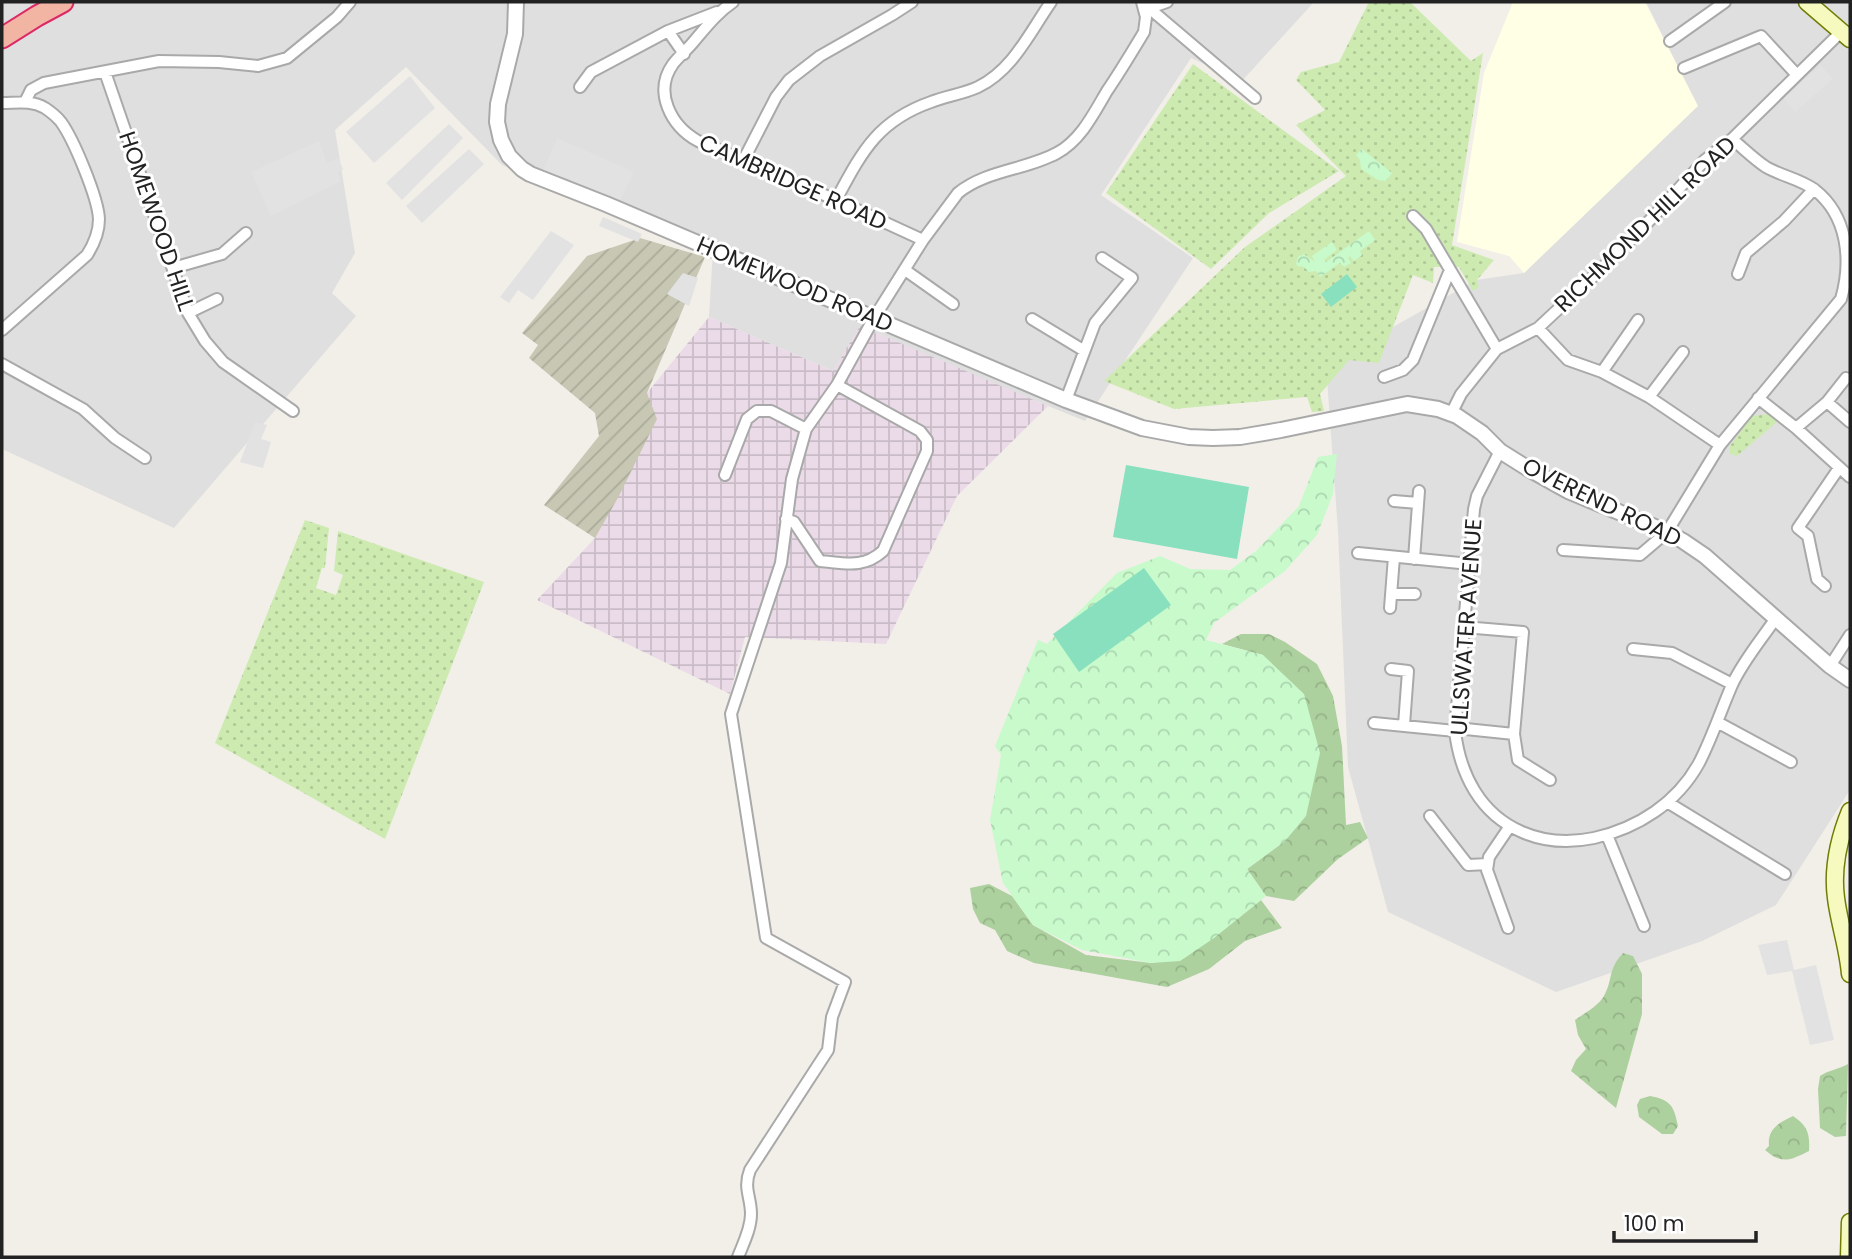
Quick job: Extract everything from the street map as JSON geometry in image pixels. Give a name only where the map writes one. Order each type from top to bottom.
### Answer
[{"type":"highway","points":[[2,38],[63,2]]},
{"type":"main road","points":[[1807,2],[1846,36]]},
{"type":"main road","points":[[1850,811],[1837,855],[1834,877],[1850,974]]},
{"type":"main road","points":[[1849,1257],[1850,1222]]},
{"type":"street","points":[[25,102],[31,90],[44,83],[159,61],[258,66],[287,58],[337,17],[350,2]]},
{"type":"street","name":"HOMEWOOD ROAD","points":[[516,2],[514,34],[498,104],[497,122],[505,148],[522,169],[530,174],[1066,400],[1142,428],[1189,437],[1240,437]]},
{"type":"street","name":"CAMBRIDGE ROAD","points":[[580,87],[591,72],[668,31],[721,10],[733,2]]},
{"type":"street","points":[[744,161],[776,97],[789,80],[820,56],[912,2]]},
{"type":"street","points":[[836,200],[859,158],[880,131],[909,111],[978,87],[994,76],[1020,51],[1051,2]]},
{"type":"street","points":[[1145,7],[1167,2]]},
{"type":"street","points":[[1670,41],[1725,2]]},
{"type":"street","points":[[1145,7],[1255,98]]},
{"type":"street","points":[[738,1257],[750,1227],[751,1214],[746,1187],[750,1170],[828,1051],[832,1017],[845,982],[766,938],[731,714],[781,563],[792,479],[806,429],[838,385],[874,318],[944,209],[965,187],[1058,153],[1073,141],[1086,127],[1144,32],[1145,7]]},
{"type":"street","name":"CAMBRIDGE ROAD","points":[[721,10],[673,64],[668,75],[665,101],[676,124],[687,135],[923,240]]},
{"type":"street","points":[[668,31],[684,54]]},
{"type":"street","points":[[1684,68],[1761,36],[1797,75]]},
{"type":"street","name":"RICHMOND HILL ROAD","points":[[1451,414],[1461,394],[1497,349],[1538,328],[1623,246],[1705,160],[1732,139],[1797,75],[1846,36]]},
{"type":"street","name":"HOMEWOOD HILL","points":[[105,72],[188,313],[205,341],[223,362],[293,411]]},
{"type":"street","points":[[2,103],[25,102],[43,107],[61,122],[68,133],[98,211],[98,229],[87,255],[2,330]]},
{"type":"street","points":[[1563,550],[1640,555],[1667,532],[1720,445],[1835,309],[1846,287],[1849,256],[1844,231],[1833,209],[1814,189],[1766,166],[1732,139]]},
{"type":"street","points":[[1738,274],[1746,253],[1784,221],[1814,189]]},
{"type":"street","points":[[1413,216],[1426,229],[1497,349]]},
{"type":"street","points":[[173,268],[222,254],[246,233]]},
{"type":"street","points":[[1066,400],[1095,323],[1132,278],[1102,258]]},
{"type":"street","points":[[905,270],[953,304]]},
{"type":"street","points":[[1384,377],[1403,370],[1413,360],[1450,271]]},
{"type":"street","points":[[188,313],[217,299]]},
{"type":"street","points":[[1032,319],[1083,350]]},
{"type":"street","points":[[1602,372],[1638,320]]},
{"type":"street","points":[[1538,328],[1568,360],[1602,372],[1649,397],[1720,445]]},
{"type":"street","points":[[1649,397],[1683,352]]},
{"type":"street","points":[[2,364],[83,409],[128,448],[145,458]]},
{"type":"street","points":[[1796,428],[1826,402],[1846,378]]},
{"type":"street","points":[[786,519],[794,522],[820,561],[856,564],[874,559],[883,551],[927,451],[927,440],[920,431],[838,385]]},
{"type":"street","points":[[1758,398],[1850,477]]},
{"type":"street","points":[[1826,402],[1850,422]]},
{"type":"street","name":"OVEREND ROAD","points":[[1240,437],[1407,404],[1451,414],[1482,433],[1500,451],[1568,491],[1683,541],[1850,680]]},
{"type":"street","points":[[725,475],[747,419],[757,411],[771,411],[806,429]]},
{"type":"street","name":"ULLSWATER AVENUE","points":[[1500,451],[1477,496],[1474,509],[1456,729],[1461,761],[1472,788],[1493,814],[1510,826],[1539,838],[1572,841],[1608,835],[1644,820],[1681,789],[1695,768],[1739,671],[1776,618]]},
{"type":"street","points":[[1825,586],[1816,579],[1808,536],[1798,528],[1839,468]]},
{"type":"street","points":[[1414,559],[1419,491]]},
{"type":"street","points":[[1394,501],[1418,503]]},
{"type":"street","points":[[1357,553],[1470,564]]},
{"type":"street","points":[[1390,608],[1394,557]]},
{"type":"street","points":[[1391,594],[1415,594]]},
{"type":"street","points":[[1464,627],[1523,632],[1514,734],[1518,760],[1550,780]]},
{"type":"street","points":[[1830,666],[1850,635]]},
{"type":"street","points":[[1633,649],[1672,653],[1732,684]]},
{"type":"street","points":[[1391,669],[1408,671],[1404,725]]},
{"type":"street","points":[[1717,722],[1791,762]]},
{"type":"street","points":[[1374,723],[1514,734]]},
{"type":"street","points":[[1667,802],[1785,874]]},
{"type":"street","points":[[1430,816],[1468,865],[1488,864]]},
{"type":"street","points":[[1508,928],[1487,870],[1489,857],[1510,826]]},
{"type":"street","points":[[1608,835],[1644,926]]},
{"type":"shaded area","points":[[2,2],[1314,2],[1242,81],[1191,58],[1101,195],[1193,258],[1085,421],[861,326],[833,371],[709,317],[713,250],[502,165],[406,67],[335,130],[355,253],[332,293],[356,316],[174,528],[2,449]]},
{"type":"shaded area","points":[[1513,2],[1645,2],[1698,106],[1524,273],[1509,256],[1457,242],[1484,73]]},
{"type":"shaded area","points":[[1646,2],[1850,2],[1850,790],[1776,905],[1702,941],[1556,992],[1388,912],[1348,767],[1338,531],[1326,365],[1476,280],[1524,273],[1697,106]]},
{"type":"shaded area","points":[[1821,65],[1833,79],[1795,112],[1783,98]]},
{"type":"shaded area","points":[[410,76],[435,108],[374,163],[346,132]]},
{"type":"shaded area","points":[[449,124],[463,138],[402,200],[386,183]]},
{"type":"shaded area","points":[[557,138],[634,172],[618,204],[543,171]]},
{"type":"shaded area","points":[[319,141],[327,163],[338,158],[343,169],[338,172],[341,181],[271,216],[251,172]]},
{"type":"shaded area","points":[[469,149],[484,164],[422,223],[406,206]]},
{"type":"shaded area","points":[[603,217],[642,234],[638,242],[599,226]]},
{"type":"shaded area","points":[[551,231],[574,245],[533,300],[518,290],[509,303],[500,297]]},
{"type":"shaded area","points":[[640,238],[705,257],[647,393],[657,419],[595,538],[544,505],[599,436],[595,413],[529,358],[538,345],[522,333],[587,256]]},
{"type":"shaded area","points":[[683,273],[698,278],[689,306],[667,294]]},
{"type":"shaded area","points":[[709,317],[833,371],[860,326],[1048,406],[957,496],[886,644],[745,637],[730,694],[537,600],[595,538],[647,393]]},
{"type":"shaded area","points":[[255,422],[267,425],[261,439],[271,442],[263,468],[240,462]]},
{"type":"shaded area","points":[[1787,940],[1794,970],[1816,965],[1834,1040],[1810,1045],[1792,971],[1767,975],[1758,945]]},
{"type":"green space","points":[[1369,2],[1410,2],[1471,61],[1483,53],[1452,245],[1494,260],[1477,280],[1479,287],[1473,291],[1459,267],[1434,267],[1433,283],[1413,275],[1379,363],[1349,360],[1320,394],[1324,411],[1312,412],[1307,397],[1174,409],[1104,381],[1245,247],[1346,176],[1296,125],[1325,110],[1296,80],[1301,72],[1339,62]]},
{"type":"green space","points":[[1193,64],[1339,171],[1269,213],[1211,269],[1106,193]]},
{"type":"green space","points":[[1362,149],[1392,173],[1386,181],[1378,180],[1361,169],[1356,155]]},
{"type":"green space","points":[[1369,231],[1375,240],[1360,251],[1362,255],[1354,261],[1350,256],[1348,258],[1351,263],[1344,267],[1340,263],[1320,277],[1316,271],[1309,272],[1296,264],[1298,257],[1304,254],[1315,262],[1312,256],[1332,242],[1337,250],[1324,260],[1326,262]]},
{"type":"green space","points":[[1347,274],[1357,287],[1331,307],[1321,294]]},
{"type":"green space","points":[[1769,414],[1777,422],[1737,456],[1730,454],[1730,446],[1752,416]]},
{"type":"green space","points":[[1337,454],[1333,494],[1317,535],[1285,571],[1214,623],[1206,640],[1263,655],[1304,694],[1320,753],[1306,816],[1285,841],[1247,869],[1266,896],[1214,938],[1180,961],[1151,963],[1082,950],[1033,925],[1003,883],[990,820],[1001,755],[995,746],[1038,640],[1047,644],[1117,573],[1160,556],[1190,569],[1230,570],[1256,551],[1299,506],[1318,457]]},
{"type":"green space","points":[[1126,465],[1249,487],[1237,559],[1113,537]]},
{"type":"green space","points":[[305,520],[329,528],[325,568],[322,568],[316,588],[336,595],[343,575],[334,571],[338,531],[484,582],[385,839],[215,743]]},
{"type":"green space","points":[[1144,568],[1171,605],[1079,672],[1053,634]]},
{"type":"green space","points":[[1241,634],[1269,634],[1317,664],[1333,696],[1342,746],[1346,825],[1360,822],[1368,838],[1338,859],[1294,901],[1266,896],[1247,869],[1285,841],[1263,655],[1222,644]]},
{"type":"green space","points":[[989,884],[1012,896],[1033,925],[1086,955],[1151,963],[1184,958],[1261,900],[1282,928],[1245,941],[1209,969],[1167,987],[1034,963],[1007,951],[995,930],[980,923],[973,909],[970,888]]},
{"type":"green space","points":[[1623,953],[1633,956],[1642,974],[1642,1014],[1616,1108],[1571,1071],[1586,1049],[1578,1035],[1575,1020],[1592,1009],[1602,998],[1615,964]]},
{"type":"green space","points":[[1848,1064],[1846,1136],[1835,1137],[1820,1128],[1820,1076]]},
{"type":"green space","points":[[1650,1096],[1667,1102],[1673,1109],[1678,1126],[1673,1134],[1662,1134],[1639,1117],[1637,1105],[1640,1099]]},
{"type":"green space","points":[[1793,1116],[1807,1131],[1809,1151],[1792,1159],[1777,1158],[1765,1150],[1769,1146],[1770,1135],[1779,1124]]}]
